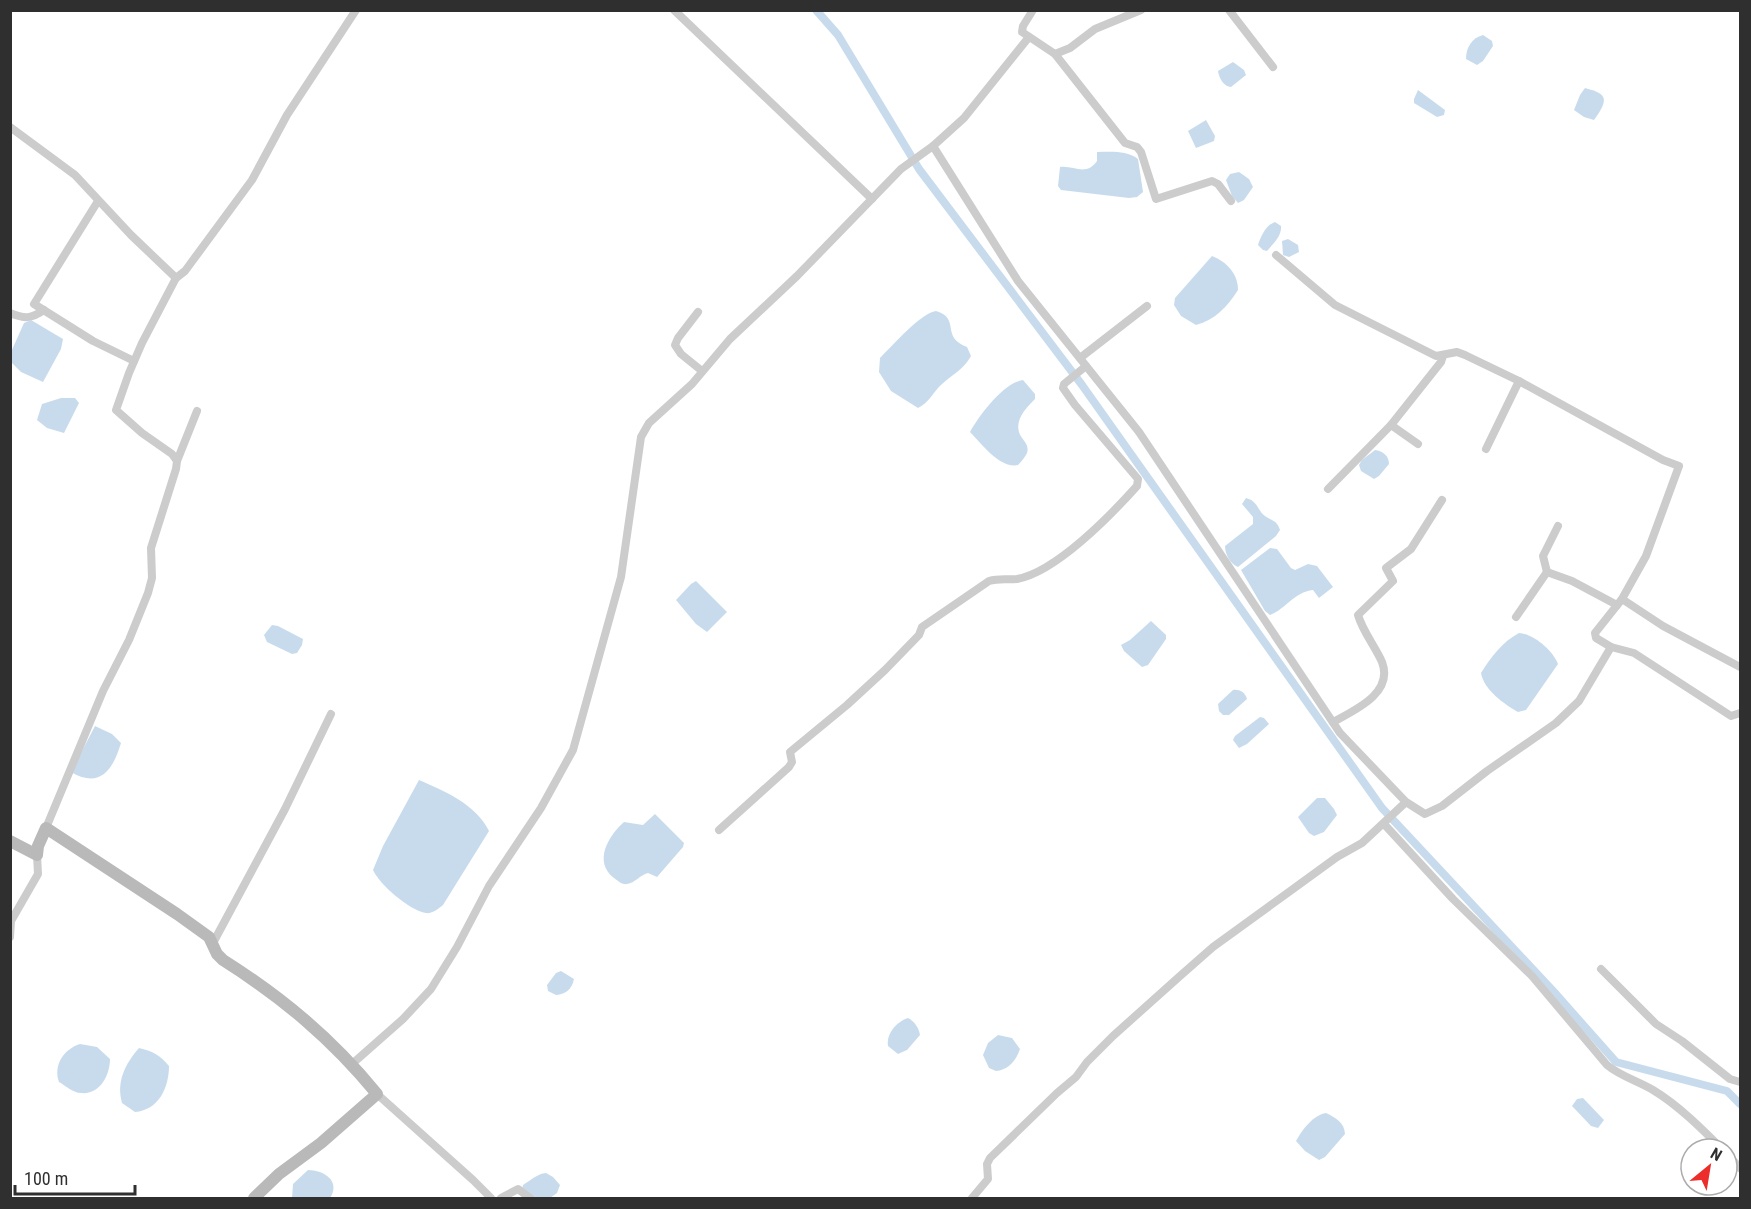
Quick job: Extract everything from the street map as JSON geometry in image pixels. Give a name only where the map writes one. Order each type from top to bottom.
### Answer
[{"type":"street","points":[[177,461],[172,454],[142,433],[116,410],[134,361],[176,278],[185,270],[252,180],[287,115],[356,10]]},
{"type":"street","points":[[674,10],[872,199]]},
{"type":"street","points":[[1033,10],[1022,29],[1029,37],[1055,54],[1125,143],[1137,147],[1141,152],[1156,199],[1212,181],[1218,184],[1231,201]]},
{"type":"street","points":[[1055,54],[1070,48],[1095,29],[1140,10]]},
{"type":"street","points":[[1229,10],[1273,67]]},
{"type":"street","points":[[352,1064],[403,1019],[431,989],[457,947],[489,886],[541,808],[573,750],[621,577],[641,437],[649,423],[685,390],[730,339],[797,276],[901,169],[931,148],[964,118],[1029,37]]},
{"type":"street","points":[[10,127],[75,176],[176,278]]},
{"type":"street","points":[[931,148],[1018,281],[1082,365],[1139,432],[1340,733],[1406,802],[1425,814],[1442,806],[1487,771],[1556,723],[1579,701],[1611,647]]},
{"type":"street","points":[[98,201],[34,304],[93,341],[134,361]]},
{"type":"street","points":[[1276,255],[1335,305],[1436,356],[1457,352],[1519,381],[1663,460],[1679,466],[1646,556],[1619,602],[1595,633],[1596,638],[1611,647],[1635,653],[1731,716],[1740,713]]},
{"type":"street","points":[[719,830],[789,767],[792,762],[790,752],[885,670],[919,635],[922,627],[989,581],[1017,579],[1052,564],[1088,534],[1137,486],[1138,479],[1063,388],[1082,365],[1147,306]]},
{"type":"street","points":[[10,313],[32,318],[44,310]]},
{"type":"street","points":[[698,312],[675,345],[681,354],[702,371]]},
{"type":"street","points":[[1328,489],[1391,425],[1441,362],[1443,356]]},
{"type":"street","points":[[1486,449],[1519,381]]},
{"type":"street","points":[[10,937],[11,921],[38,874],[36,855],[38,846],[98,701],[129,640],[148,593],[152,578],[151,549],[177,461],[197,411]]},
{"type":"street","points":[[1391,425],[1418,444]]},
{"type":"street","points":[[1333,722],[1357,709],[1380,689],[1384,678],[1382,663],[1358,615],[1393,581],[1386,568],[1411,549],[1442,500]]},
{"type":"street","points":[[1516,617],[1547,572],[1543,556],[1558,526]]},
{"type":"street","points":[[1547,572],[1619,602],[1740,667]]},
{"type":"street","points":[[213,943],[285,809],[331,714]]},
{"type":"street","points":[[972,1198],[988,1179],[987,1164],[990,1158],[1076,1077],[1087,1062],[1130,1021],[1213,947],[1302,882],[1362,843],[1406,802]]},
{"type":"street","points":[[1386,822],[1446,892],[1532,976],[1607,1065],[1653,1090],[1709,1137]]},
{"type":"street","points":[[46,828],[209,937],[217,954],[223,960],[286,1002],[352,1064],[377,1094],[491,1198]]},
{"type":"street","points":[[10,841],[36,855]]},
{"type":"street","points":[[1601,969],[1656,1024],[1682,1041],[1730,1080],[1740,1082]]},
{"type":"street","points":[[254,1198],[279,1174],[321,1143],[377,1094]]},
{"type":"street","points":[[501,1198],[518,1189],[530,1198]]},
{"type":"water","points":[[1483,35],[1492,41],[1493,46],[1483,61],[1477,65],[1466,59],[1466,55],[1473,41]]},
{"type":"water","points":[[1233,62],[1244,70],[1246,75],[1231,87],[1222,82],[1218,71]]},
{"type":"water","points":[[1585,88],[1602,95],[1604,99],[1594,120],[1574,110]]},
{"type":"water","points":[[1418,90],[1445,110],[1444,115],[1437,117],[1414,103]]},
{"type":"water","points":[[1206,120],[1215,136],[1214,141],[1196,148],[1188,131]]},
{"type":"water","points":[[1097,152],[1123,153],[1138,159],[1143,192],[1137,197],[1129,198],[1061,190],[1058,186],[1060,167],[1089,168],[1097,161]]},
{"type":"water","points":[[1239,172],[1249,179],[1253,187],[1244,200],[1238,203],[1232,196],[1226,180],[1230,174]]},
{"type":"water","points":[[1275,222],[1281,226],[1277,240],[1267,251],[1263,250],[1258,245],[1261,238],[1266,228]]},
{"type":"water","points":[[1288,239],[1298,245],[1299,252],[1289,257],[1283,255],[1282,241]]},
{"type":"water","points":[[1212,256],[1231,269],[1238,290],[1220,312],[1196,325],[1181,316],[1174,305],[1175,298]]},
{"type":"water","points":[[936,311],[948,318],[954,338],[967,347],[971,356],[962,368],[918,408],[891,391],[879,372],[880,358],[915,324]]},
{"type":"water","points":[[31,320],[63,339],[61,349],[43,382],[21,372],[11,362],[11,352],[24,323]]},
{"type":"water","points":[[1023,380],[1035,394],[1035,399],[1022,414],[1018,427],[1026,444],[1027,453],[1018,465],[1011,465],[998,459],[970,432],[985,409],[1000,394],[1015,382]]},
{"type":"water","points":[[61,398],[75,398],[79,403],[64,433],[47,428],[37,420],[42,404]]},
{"type":"water","points":[[1375,450],[1385,454],[1389,464],[1374,479],[1361,471],[1359,465]]},
{"type":"water","points":[[1246,498],[1255,503],[1262,514],[1276,522],[1280,530],[1276,536],[1238,567],[1229,558],[1225,546],[1253,524],[1253,517],[1242,504]]},
{"type":"water","points":[[1270,548],[1277,549],[1295,570],[1308,564],[1317,566],[1333,587],[1319,598],[1313,590],[1306,591],[1270,615],[1265,611],[1241,570]]},
{"type":"water","points":[[696,581],[727,612],[707,632],[696,624],[676,600]]},
{"type":"water","points":[[1151,621],[1166,635],[1166,639],[1148,665],[1142,667],[1124,651],[1121,645]]},
{"type":"water","points":[[272,625],[303,639],[297,653],[292,654],[267,642],[264,635]]},
{"type":"water","points":[[1519,633],[1531,636],[1542,644],[1558,664],[1526,710],[1518,712],[1490,691],[1481,673],[1497,650]]},
{"type":"water","points":[[1233,690],[1242,692],[1247,699],[1229,715],[1223,715],[1219,711],[1218,704]]},
{"type":"water","points":[[1260,717],[1269,724],[1247,744],[1239,748],[1233,740],[1235,736]]},
{"type":"water","points":[[95,726],[112,734],[121,743],[114,761],[104,774],[90,778],[81,777],[71,772]]},
{"type":"water","points":[[419,780],[468,806],[489,831],[443,905],[428,913],[419,911],[396,896],[382,883],[373,870],[383,846]]},
{"type":"water","points":[[1317,798],[1325,798],[1337,815],[1324,832],[1314,836],[1309,833],[1298,817]]},
{"type":"water","points":[[655,814],[684,843],[683,847],[657,877],[648,873],[630,883],[622,883],[608,872],[604,864],[608,842],[624,822],[643,825]]},
{"type":"water","points":[[561,971],[574,979],[568,990],[556,995],[548,991],[547,985],[556,973]]},
{"type":"water","points":[[908,1018],[916,1025],[920,1035],[907,1050],[898,1054],[888,1046],[890,1033],[896,1025]]},
{"type":"water","points":[[998,1035],[1012,1038],[1020,1049],[1011,1064],[996,1071],[989,1068],[983,1055],[988,1043]]},
{"type":"water","points":[[80,1044],[97,1047],[110,1059],[103,1083],[88,1093],[72,1091],[59,1082],[58,1076],[61,1058],[74,1046]]},
{"type":"water","points":[[139,1048],[152,1052],[162,1059],[169,1066],[169,1074],[165,1089],[156,1102],[150,1107],[135,1112],[122,1103],[120,1088],[126,1067]]},
{"type":"water","points":[[1583,1098],[1604,1120],[1598,1128],[1591,1126],[1572,1106],[1577,1099]]},
{"type":"water","points":[[1326,1113],[1341,1123],[1345,1134],[1325,1157],[1319,1160],[1305,1151],[1296,1141],[1312,1120]]},
{"type":"water","points":[[308,1170],[320,1172],[329,1178],[333,1186],[330,1198],[292,1198],[293,1184]]},
{"type":"water","points":[[546,1173],[560,1185],[557,1193],[550,1198],[533,1198],[522,1189],[523,1185],[531,1179]]},
{"type":"waterway","points":[[816,10],[838,35],[919,169],[1082,385],[1382,808],[1554,992],[1616,1062],[1727,1091],[1740,1104]]}]
